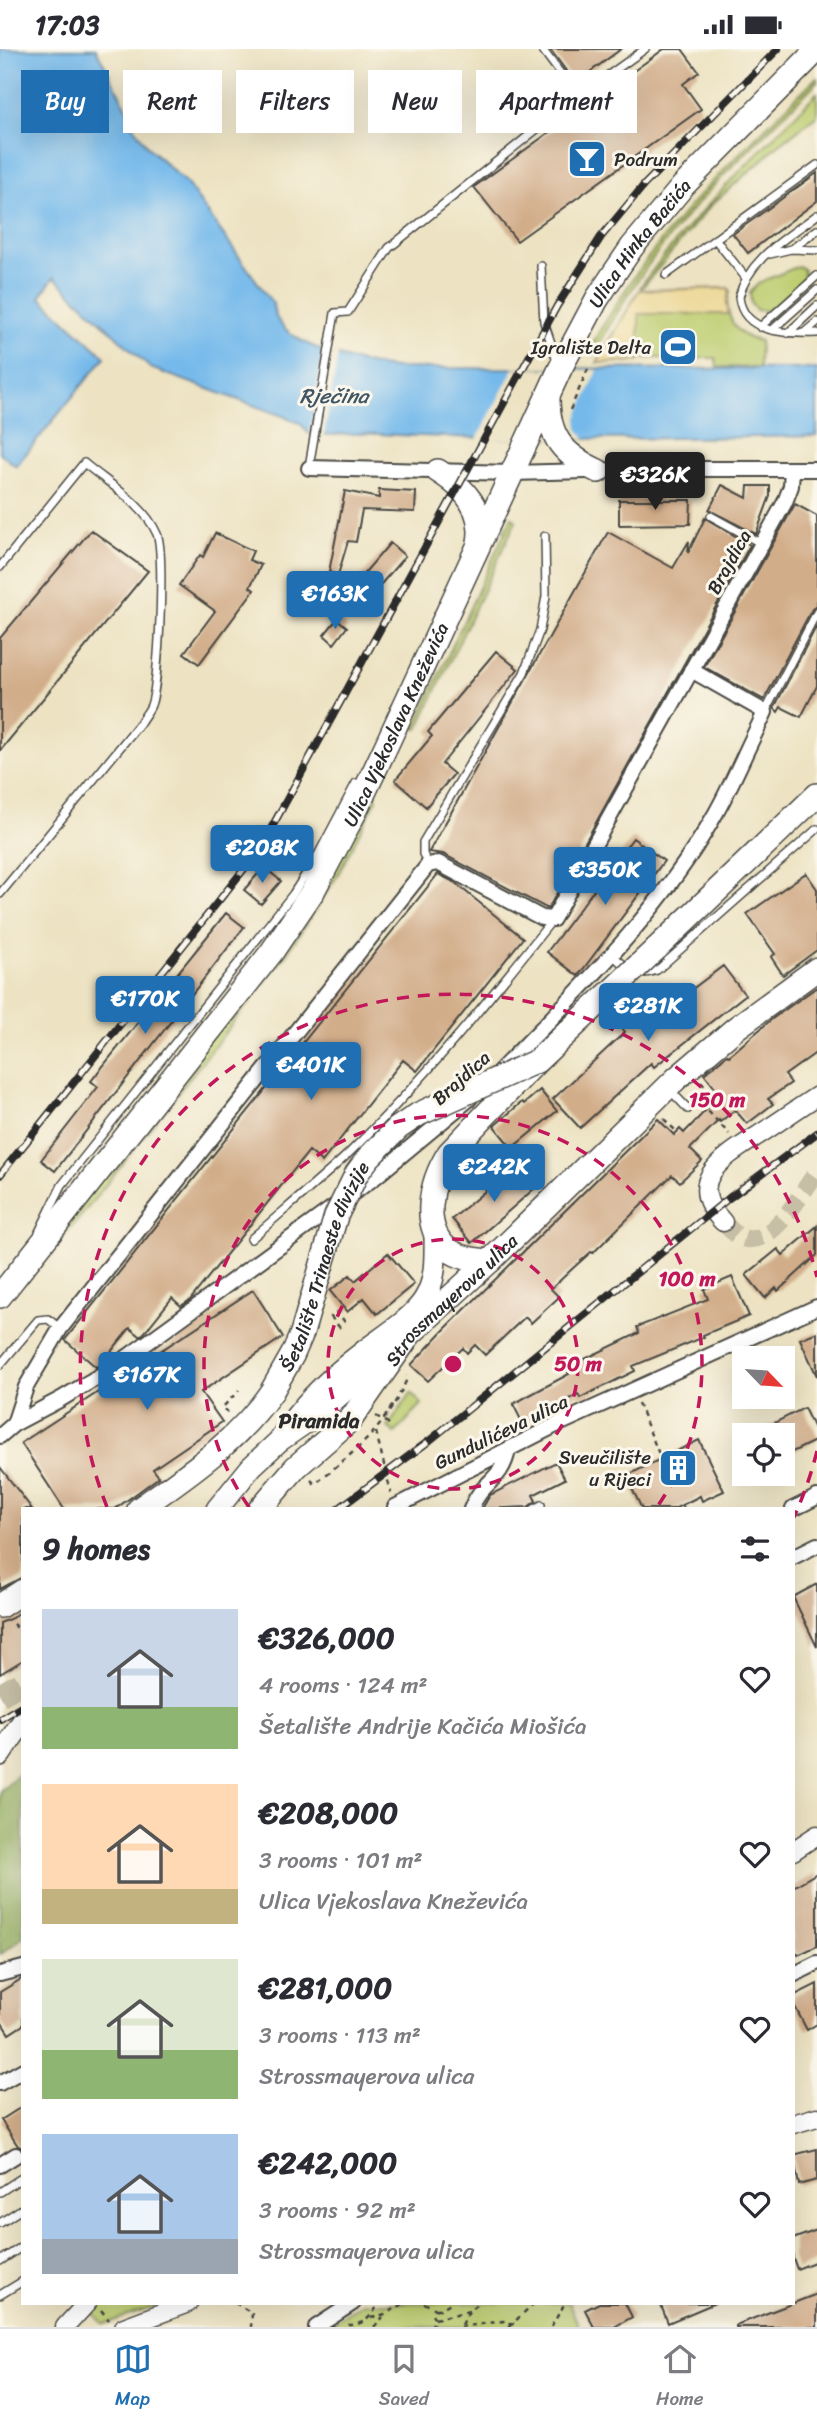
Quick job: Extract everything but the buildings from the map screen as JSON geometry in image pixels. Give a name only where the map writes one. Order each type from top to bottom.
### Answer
[{"type":"main road","name":"Ulica Hinka Bačića","points":[[512,473],[560,369],[597,299],[650,224],[683,186],[817,50]]},
{"type":"main road","points":[[548,394],[550,424],[563,429],[570,456],[598,471]]},
{"type":"main road","points":[[438,471],[465,491],[475,508],[480,521],[477,548]]},
{"type":"main road","name":"Ulica Vjekoslava Kneževića","points":[[0,1296],[289,927],[313,891],[387,744],[512,473]]},
{"type":"main road","points":[[279,1441],[306,1403],[424,1300],[434,1273],[432,1190],[439,1169],[455,1146],[537,1061],[817,795]]},
{"type":"main road","name":"Strossmayerova ulica","points":[[262,1507],[296,1467],[351,1419],[410,1334],[490,1261],[667,1087],[736,1028],[817,969]]},
{"type":"main road","name":"Šetalište Trinaeste divizije","points":[[142,1507],[236,1434],[272,1391],[302,1333],[336,1216],[357,1173],[369,1157],[398,1128],[419,1114],[537,1061]]},
{"type":"main road","points":[[435,1233],[453,1253],[466,1258],[490,1261]]},
{"type":"main road","points":[[219,1507],[252,1466],[279,1441],[318,1415],[410,1334]]},
{"type":"main road","points":[[7,1615],[21,1594]]},
{"type":"main road","points":[[0,1755],[21,1724]]},
{"type":"street","points":[[309,468],[512,473],[817,469]]},
{"type":"street","name":"Brajdica","points":[[553,919],[785,502],[791,486],[792,469]]},
{"type":"street","points":[[691,670],[765,712]]},
{"type":"street","name":"Brajdica","points":[[0,1436],[14,1424],[111,1369],[375,1177],[491,1080],[613,955],[685,861],[714,817],[765,712]]},
{"type":"street","points":[[14,1424],[26,1387],[60,1329],[428,865],[439,863],[542,918],[553,919]]},
{"type":"street","points":[[723,1222],[710,1207],[706,1197],[706,1185],[715,1168],[724,1158],[817,1096]]},
{"type":"street","name":"Gundulićeva ulica","points":[[395,1507],[632,1390],[817,1307]]},
{"type":"street","points":[[472,1507],[480,1491],[500,1473],[508,1450]]},
{"type":"street","points":[[795,1508],[817,1497]]},
{"type":"street","points":[[795,1556],[817,1545]]},
{"type":"street","points":[[795,1850],[817,1835]]},
{"type":"street","points":[[795,1974],[817,1963]]},
{"type":"street","points":[[0,1974],[21,1969]]},
{"type":"street","points":[[0,2083],[21,2071]]},
{"type":"street","points":[[795,2123],[817,2117]]},
{"type":"street","points":[[0,2165],[16,2155]]},
{"type":"street","points":[[124,2327],[183,2305]]},
{"type":"street","points":[[316,2327],[350,2305]]},
{"type":"street","points":[[65,2327],[83,2313]]},
{"type":"lane","points":[[542,49],[558,70]]},
{"type":"lane","points":[[616,70],[645,49]]},
{"type":"lane","points":[[309,468],[335,313],[348,312],[389,248],[533,133]]},
{"type":"lane","points":[[666,275],[817,165]]},
{"type":"lane","points":[[817,215],[762,257],[746,278],[740,293],[740,302],[745,313],[760,327],[788,333],[817,333]]},
{"type":"lane","points":[[791,249],[817,230]]},
{"type":"lane","points":[[715,239],[746,278]]},
{"type":"lane","points":[[762,257],[791,249],[815,248]]},
{"type":"lane","points":[[541,266],[544,322],[560,369]]},
{"type":"lane","points":[[760,327],[817,276]]},
{"type":"lane","points":[[772,330],[817,290]]},
{"type":"lane","points":[[788,333],[817,306]]},
{"type":"lane","points":[[803,334],[817,322]]},
{"type":"lane","points":[[0,567],[85,463],[144,513],[158,535],[161,572],[159,650],[152,704],[140,723],[0,894]]},
{"type":"lane","points":[[711,516],[762,544]]},
{"type":"lane","points":[[428,865],[423,854],[423,842],[524,673],[540,631],[546,596],[545,536]]},
{"type":"lane","points":[[765,712],[817,611]]},
{"type":"lane","points":[[24,1266],[62,1185],[293,894],[319,853],[362,774],[387,744]]},
{"type":"lane","points":[[613,955],[629,971],[646,974],[657,970],[817,829]]},
{"type":"lane","points":[[251,1239],[347,1154],[442,1055],[553,919]]},
{"type":"lane","points":[[667,1087],[688,1109]]},
{"type":"lane","points":[[0,1366],[38,1320],[48,1319],[60,1329]]},
{"type":"lane","points":[[0,2192],[21,2178]]},
{"type":"lane","points":[[0,2223],[21,2209]]},
{"type":"lane","points":[[0,2261],[21,2247]]},
{"type":"lane","points":[[0,2295],[21,2282]]},
{"type":"path","points":[[563,429],[588,369]]},
{"type":"path","points":[[704,1086],[707,1089],[697,1099],[729,1134]]},
{"type":"path","points":[[659,1115],[677,1132]]},
{"type":"path","points":[[340,1328],[331,1317],[338,1312],[346,1324]]},
{"type":"path","points":[[315,1483],[376,1432],[385,1421],[404,1385]]},
{"type":"path","points":[[230,1414],[222,1408],[239,1390]]},
{"type":"path","points":[[632,1390],[661,1459]]},
{"type":"path","points":[[376,1416],[383,1420],[394,1403]]},
{"type":"path","points":[[385,1421],[392,1426]]},
{"type":"path","points":[[376,1432],[389,1483]]},
{"type":"path","points":[[7,1615],[21,1632]]},
{"type":"path","points":[[238,2305],[252,2313],[251,2327]]},
{"type":"path","points":[[371,2318],[378,2305]]},
{"type":"path","points":[[374,2327],[385,2315],[402,2305]]},
{"type":"path","points":[[428,2305],[436,2309],[447,2305]]},
{"type":"path","points":[[420,2327],[429,2327],[435,2319],[468,2311],[476,2305]]},
{"type":"path","points":[[509,2327],[532,2305]]},
{"type":"path","points":[[551,2327],[564,2305]]},
{"type":"path","points":[[435,2319],[432,2314],[436,2309]]},
{"type":"path","points":[[461,2326],[468,2311]]},
{"type":"path","points":[[340,2325],[357,2325],[385,2315]]},
{"type":"path","points":[[461,2326],[503,2321],[514,2324]]},
{"type":"green space","points":[[817,77],[817,82],[735,163],[677,227],[632,288],[593,355],[590,354],[599,333],[656,247],[734,159]]},
{"type":"green space","points":[[817,93],[817,115],[772,150],[710,206],[642,288],[640,287],[703,211]]},
{"type":"green space","points":[[799,266],[804,270],[803,281],[769,311],[756,310],[751,304],[750,293],[758,283]]},
{"type":"green space","name":"Igralište Delta","points":[[639,314],[729,314],[740,332],[760,341],[759,368],[717,367],[716,358],[639,358]]},
{"type":"green space","points":[[512,517],[516,521],[418,729],[414,729]]},
{"type":"green space","points":[[375,796],[377,799],[336,878],[286,955],[26,1282],[25,1281]]},
{"type":"green space","points":[[411,1393],[422,1404],[395,1433],[388,1427]]},
{"type":"green space","points":[[349,1401],[352,1404],[298,1450],[247,1507],[242,1507],[282,1460]]},
{"type":"green space","points":[[21,1772],[21,1939],[0,1955],[0,1791]]},
{"type":"green space","points":[[99,2305],[160,2305],[104,2324],[92,2312]]},
{"type":"green space","points":[[360,2305],[570,2305],[579,2327],[326,2327]]},
{"type":"sand","points":[[728,288],[729,314],[639,314],[639,361],[597,363],[639,290]]},
{"type":"water","name":"Rječina","points":[[0,49],[96,49],[107,70],[21,70],[21,133],[109,133],[109,74],[123,101],[123,133],[138,133],[148,147],[187,184],[273,304],[277,318],[288,331],[322,350],[362,363],[395,368],[817,369],[817,436],[543,439],[309,434],[300,423],[150,368],[54,277],[40,297],[105,357],[16,466],[0,453]]},
{"type":"pier","points":[[324,350],[338,355],[324,436],[309,434]]},
{"type":"pier","points":[[514,368],[598,370],[577,418],[578,429],[585,439],[477,439]]},
{"type":"tunnel","points":[[723,1222],[740,1237],[752,1239],[763,1236],[784,1217],[817,1172]]},
{"type":"tunnel","points":[[0,1695],[21,1683]]},
{"type":"railway","points":[[0,1175],[256,854],[557,306],[601,237],[644,185],[778,49]]},
{"type":"railway","points":[[341,1507],[429,1441],[729,1198],[817,1133]]},
{"type":"railway","points":[[0,1719],[21,1706]]},
{"type":"place","name":"Podrum","points":[[587,159]]},
{"type":"place","name":"Igralište Delta","points":[[678,347]]},
{"type":"place","name":"Sveučilište u Rijeci","points":[[678,1468]]},
{"type":"district","name":"Piramida","points":[[319,1421]]}]
